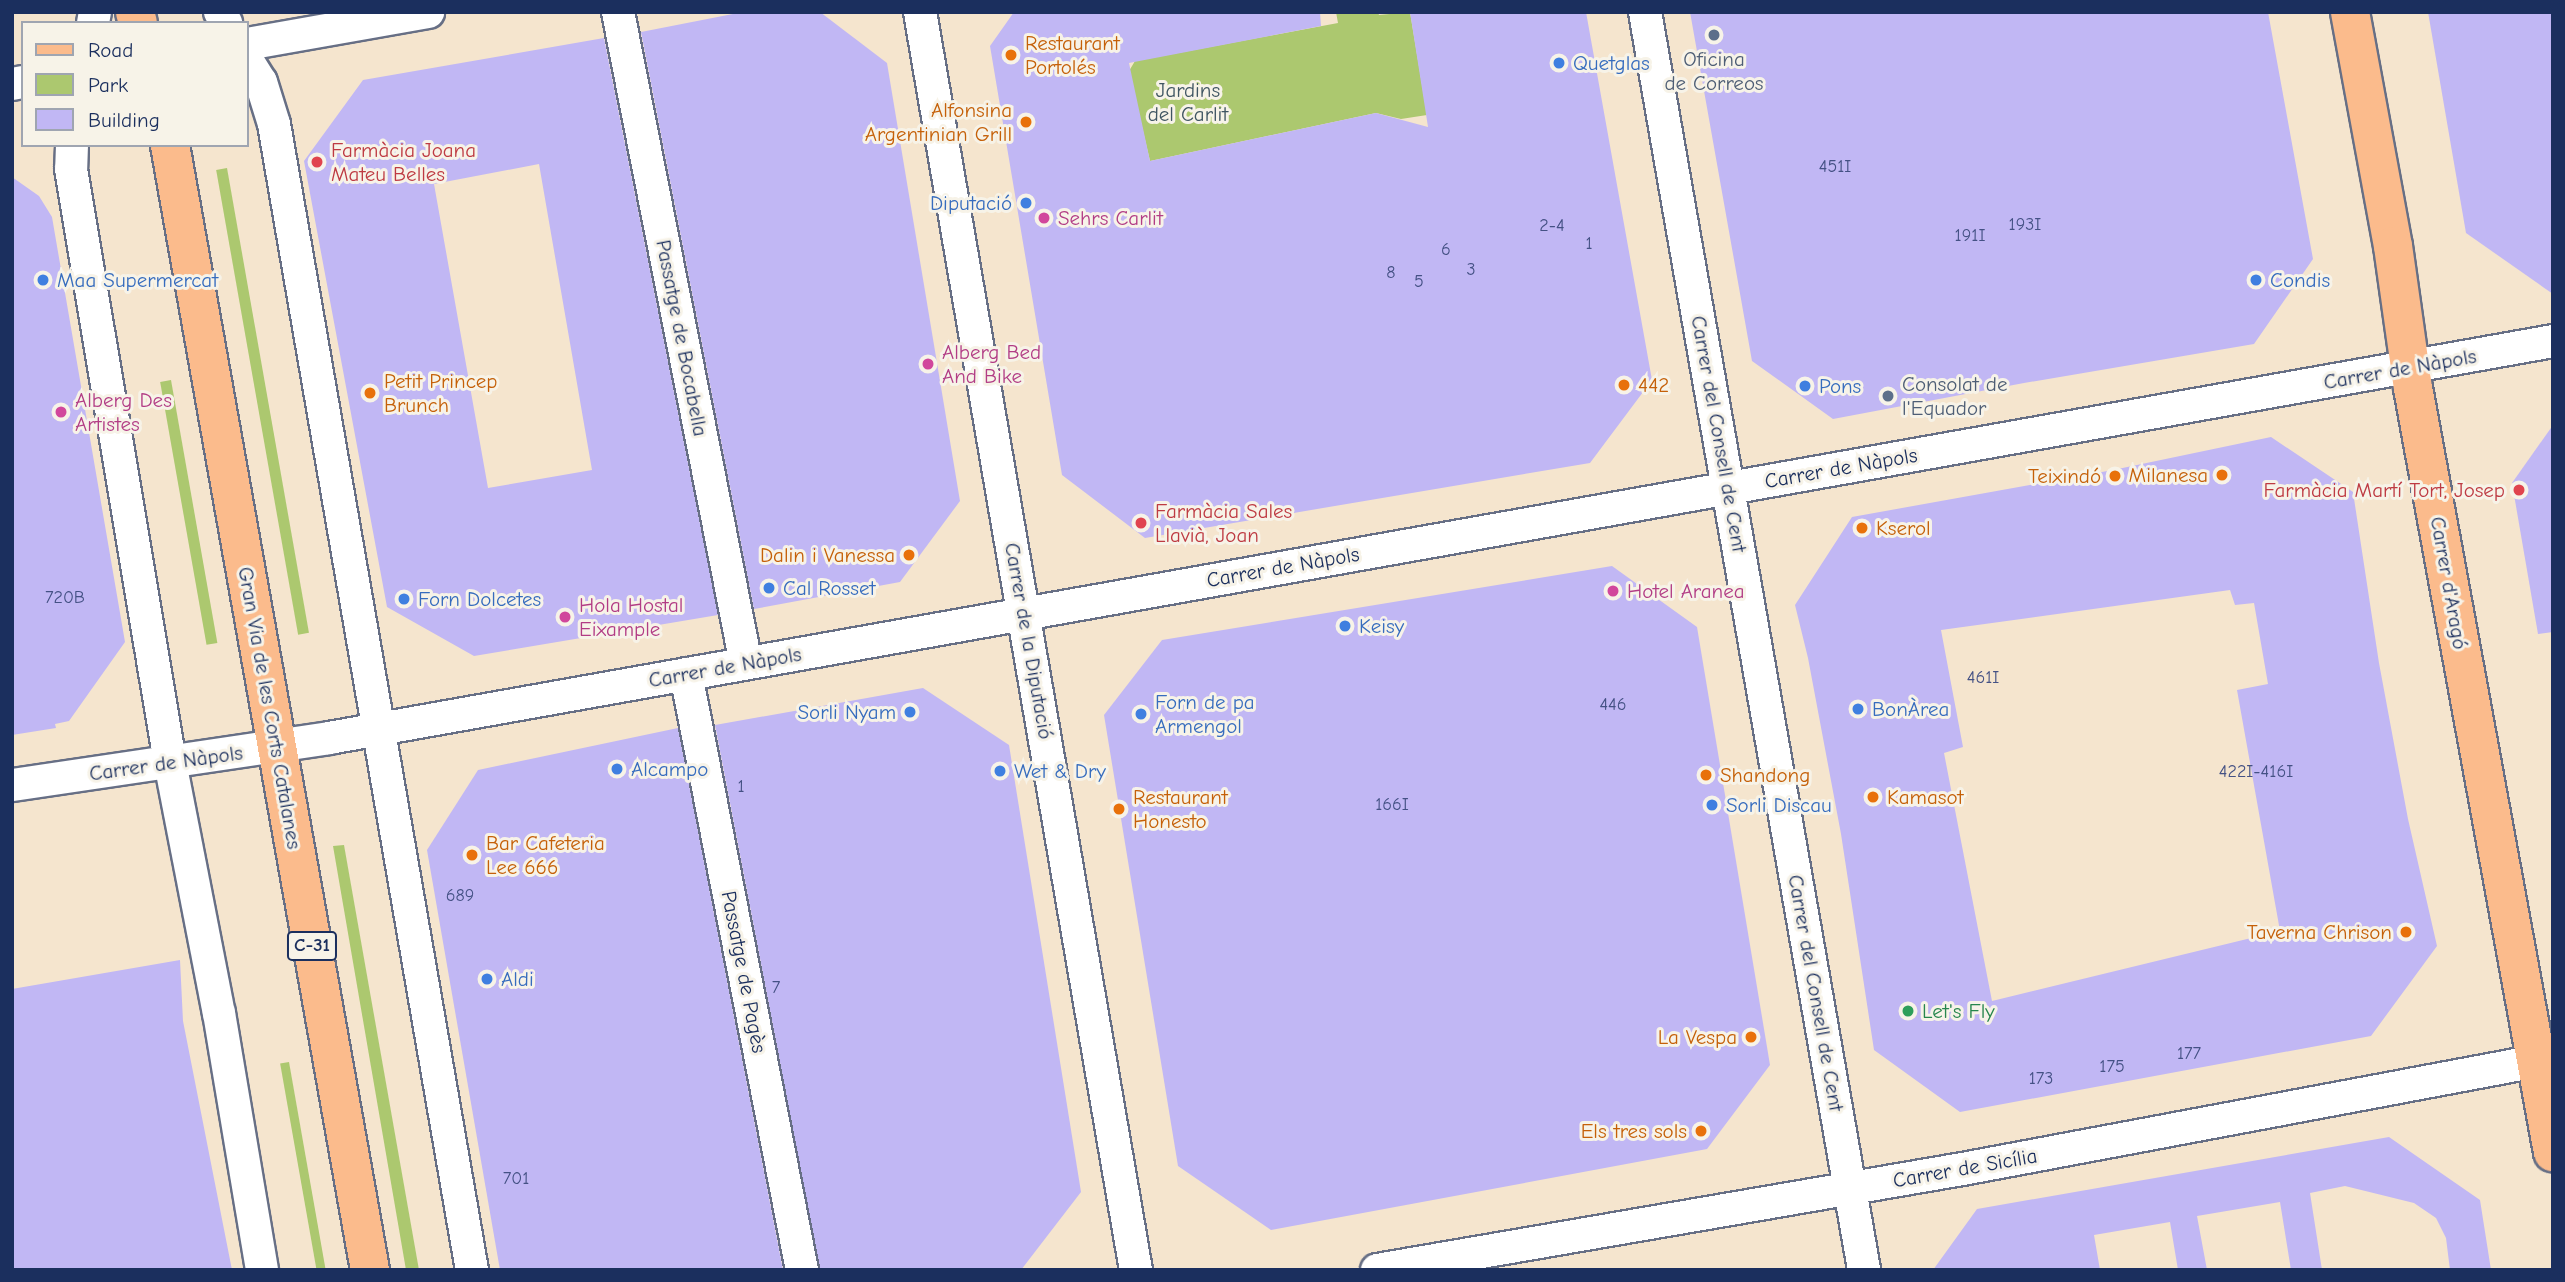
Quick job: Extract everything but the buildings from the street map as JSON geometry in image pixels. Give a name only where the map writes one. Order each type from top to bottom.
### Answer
[{"type":"main road","name":"Carrer d'Aragó","points":[[2350,12],[2393,246],[2410,367],[2544,1059],[2553,1152]]},
{"type":"main road","name":"Gran Via de les Corts Catalanes","points":[[170,147],[370,1270]]},
{"type":"street","points":[[248,44],[428,12]]},
{"type":"street","name":"Passatge de Bocabella","points":[[618,12],[746,663]]},
{"type":"street","name":"Carrer de la Diputació","points":[[920,12],[1136,1270]]},
{"type":"street","name":"Carrer del Consell de Cent","points":[[1645,12],[1864,1270]]},
{"type":"street","points":[[248,62],[261,82],[274,124],[472,1270]]},
{"type":"street","points":[[72,147],[71,169],[170,762],[219,1013],[262,1270]]},
{"type":"street","name":"Carrer de Nàpols","points":[[12,785],[276,747],[2553,341]]},
{"type":"street","name":"Passatge de Pagès","points":[[686,674],[802,1270]]},
{"type":"street","name":"Carrer de Sicília","points":[[1377,1270],[1849,1188],[2544,1059]]},
{"type":"green space","name":"Jardins del Carlit","points":[[1336,12],[1378,12],[1379,15],[1410,12],[1427,115],[1401,119],[1376,113],[1150,161],[1129,71],[1135,61],[1338,23]]},
{"type":"green space","points":[[227,168],[309,633],[298,635],[216,170]]},
{"type":"green space","points":[[171,380],[217,643],[207,645],[160,382]]},
{"type":"green space","points":[[344,845],[419,1270],[406,1270],[333,846]]},
{"type":"green space","points":[[289,1062],[326,1270],[317,1270],[280,1064]]},
{"type":"place","name":"Oficina de Correos","points":[[1714,35]]},
{"type":"place","name":"Restaurant Portolés","points":[[1011,55]]},
{"type":"place","name":"Quetglas","points":[[1559,63]]},
{"type":"place","name":"Alfonsina Argentinian Grill","points":[[1026,122]]},
{"type":"place","name":"Farmàcia Joana Mateu Belles","points":[[317,162]]},
{"type":"place","name":"Diputació","points":[[1026,203]]},
{"type":"place","name":"Sehrs Carlit","points":[[1044,218]]},
{"type":"place","name":"Maa Supermercat","points":[[43,280]]},
{"type":"place","name":"Condis","points":[[2256,280]]},
{"type":"place","name":"Alberg Bed And Bike","points":[[928,364]]},
{"type":"place","name":"442","points":[[1624,385]]},
{"type":"place","name":"Pons","points":[[1805,386]]},
{"type":"place","name":"Petit Princep Brunch","points":[[370,393]]},
{"type":"place","name":"Consolat de l'Equador","points":[[1888,396]]},
{"type":"place","name":"Alberg Des Artistes","points":[[61,412]]},
{"type":"place","name":"Milanesa","points":[[2222,475]]},
{"type":"place","name":"Teixindó","points":[[2115,476]]},
{"type":"place","name":"Farmàcia Martí Tort, Josep","points":[[2519,490]]},
{"type":"place","name":"Farmàcia Sales Llavià, Joan","points":[[1141,523]]},
{"type":"place","name":"Kserol","points":[[1862,528]]},
{"type":"place","name":"Dalin i Vanessa","points":[[909,555]]},
{"type":"place","name":"Cal Rosset","points":[[769,588]]},
{"type":"place","name":"Hotel Aranea","points":[[1613,591]]},
{"type":"place","name":"Forn Dolcetes","points":[[404,599]]},
{"type":"place","name":"Hola Hostal Eixample","points":[[565,617]]},
{"type":"place","name":"Keisy","points":[[1345,626]]},
{"type":"place","name":"BonÀrea","points":[[1858,709]]},
{"type":"place","name":"Sorli Nyam","points":[[910,712]]},
{"type":"place","name":"Forn de pa Armengol","points":[[1141,714]]},
{"type":"place","name":"Alcampo","points":[[617,769]]},
{"type":"place","name":"Wet & Dry","points":[[1000,771]]},
{"type":"place","name":"Shandong","points":[[1706,775]]},
{"type":"place","name":"Kamasot","points":[[1873,797]]},
{"type":"place","name":"Sorli Discau","points":[[1712,805]]},
{"type":"place","name":"Restaurant Honesto","points":[[1119,809]]},
{"type":"place","name":"Bar Cafeteria Lee 666","points":[[472,855]]},
{"type":"place","name":"Taverna Chrison","points":[[2406,932]]},
{"type":"place","name":"Aldi","points":[[487,979]]},
{"type":"place","name":"Let's Fly","points":[[1908,1011]]},
{"type":"place","name":"La Vespa","points":[[1751,1037]]},
{"type":"place","name":"Els tres sols","points":[[1701,1131]]}]
